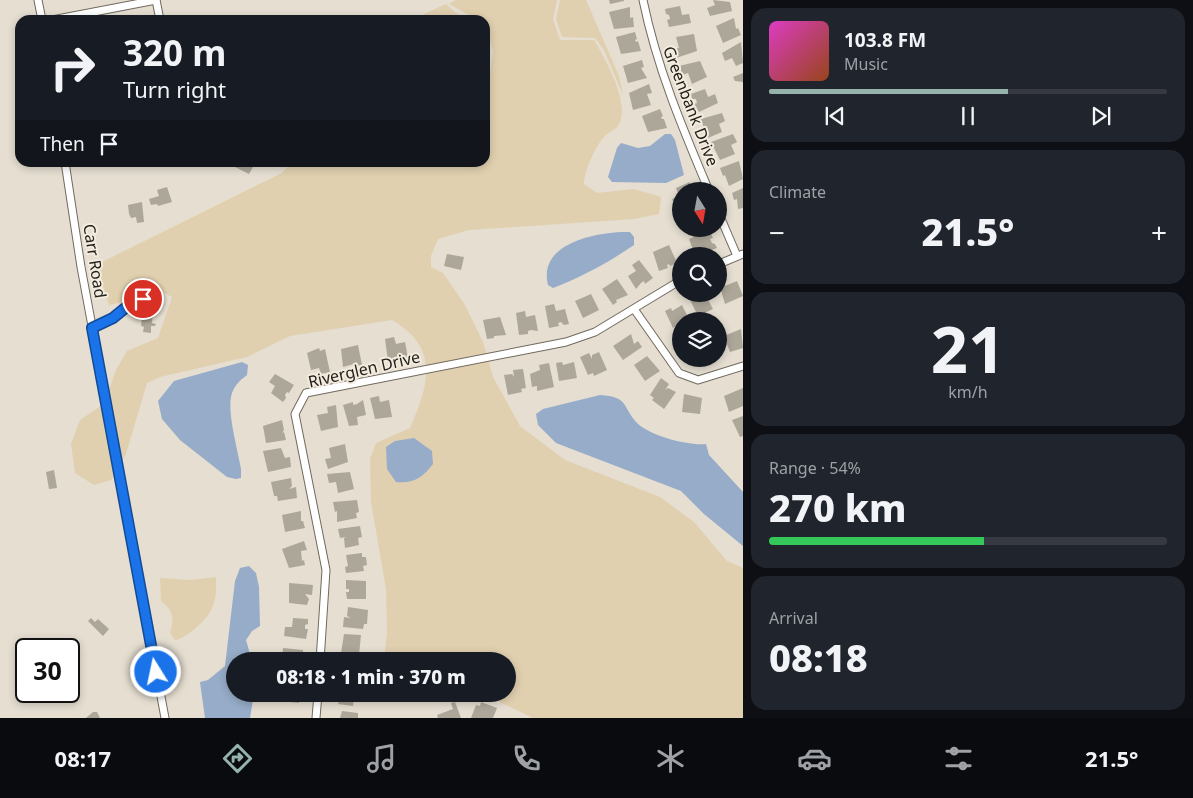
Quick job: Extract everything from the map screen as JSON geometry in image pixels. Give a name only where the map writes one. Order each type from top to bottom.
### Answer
[{"type":"street","points":[[38,0],[41,15]]},
{"type":"street","points":[[78,15],[156,0],[159,15]]},
{"type":"street","name":"Greenbank Drive","points":[[643,0],[652,45],[672,103],[705,182]]},
{"type":"street","name":"Carr Road","points":[[66,167],[92,328],[165,718]]},
{"type":"street","points":[[727,261],[740,255],[728,232]]},
{"type":"street","name":"Riverglen Drive","points":[[321,652],[326,570],[295,414],[306,393],[566,342],[595,332],[672,286]]},
{"type":"street","points":[[634,309],[679,373],[698,380],[743,366]]},
{"type":"street","points":[[316,718],[317,702]]},
{"type":"lane","points":[[92,328],[113,318],[135,300],[150,300]]},
{"type":"shaded area","points":[[456,0],[557,0],[553,19],[560,40],[594,40],[610,70],[622,107],[618,126],[602,139],[588,165],[584,184],[597,193],[634,189],[661,197],[659,214],[634,219],[469,230],[438,239],[431,256],[431,267],[443,273],[465,305],[483,342],[493,377],[520,426],[565,460],[660,497],[694,522],[727,561],[743,568],[743,718],[533,718],[500,702],[516,702],[516,652],[385,652],[387,631],[386,589],[371,502],[370,459],[376,443],[410,428],[422,396],[426,368],[424,355],[418,342],[392,320],[290,336],[247,357],[160,377],[147,383],[126,454],[111,480],[94,485],[75,473],[71,444],[80,420],[104,404],[116,370],[127,351],[158,338],[172,297],[165,293],[109,305],[96,265],[282,173],[287,167],[490,167],[490,74],[493,52],[490,40],[490,15],[469,15],[449,4]]},
{"type":"shaded area","points":[[560,0],[586,0],[619,76],[623,95],[604,50],[595,38],[562,37],[556,19]]},
{"type":"shaded area","points":[[446,4],[460,15],[422,15]]},
{"type":"shaded area","points":[[216,577],[216,594],[209,614],[192,631],[182,638],[175,640],[170,633],[172,615],[161,601],[160,578],[190,580]]},
{"type":"water","points":[[665,134],[671,134],[675,140],[684,175],[666,183],[612,182],[608,177],[617,148],[621,143],[638,148],[650,146]]},
{"type":"water","points":[[617,232],[630,232],[634,237],[634,245],[625,251],[574,279],[553,288],[548,285],[547,270],[552,258],[561,249],[588,237]]},
{"type":"water","points":[[242,362],[248,365],[247,375],[240,381],[232,393],[230,409],[241,469],[241,478],[236,479],[227,477],[180,440],[162,419],[158,401],[174,381]]},
{"type":"water","points":[[600,395],[620,400],[637,423],[651,432],[680,442],[706,444],[709,455],[743,492],[743,546],[704,514],[681,491],[556,443],[538,425],[536,414],[543,409]]},
{"type":"water","points":[[414,438],[432,451],[433,464],[418,479],[408,482],[396,482],[387,469],[386,447],[395,441]]},
{"type":"water","points":[[249,566],[256,573],[259,587],[260,626],[252,631],[246,640],[249,652],[227,652],[235,581],[240,568]]},
{"type":"water","points":[[226,658],[226,702],[253,702],[250,718],[205,718],[200,682],[208,680],[225,666]]},
{"type":"building","points":[[609,0],[624,0],[624,1],[610,4]]},
{"type":"building","points":[[713,0],[730,2],[732,11],[710,16],[707,8],[715,5]]},
{"type":"building","points":[[680,6],[682,15],[689,14],[691,23],[669,27],[667,20],[670,19],[665,9]]},
{"type":"building","points":[[630,7],[630,18],[633,17],[634,27],[614,29],[609,12]]},
{"type":"building","points":[[734,18],[736,29],[738,28],[741,35],[723,43],[716,26]]},
{"type":"building","points":[[635,32],[637,39],[635,40],[636,42],[638,41],[641,51],[621,54],[616,37]]},
{"type":"building","points":[[694,34],[697,51],[676,58],[674,49],[679,48],[676,37]]},
{"type":"building","points":[[741,42],[743,63],[736,66],[732,58],[725,61],[722,53]]},
{"type":"building","points":[[642,60],[644,67],[641,68],[647,78],[628,83],[623,66]]},
{"type":"building","points":[[700,61],[707,77],[692,84],[688,73],[683,75],[679,66]]},
{"type":"building","points":[[743,73],[743,82],[735,81],[733,77]]},
{"type":"building","points":[[649,84],[652,93],[647,94],[651,105],[633,110],[629,93]]},
{"type":"building","points":[[705,89],[708,97],[715,94],[718,103],[699,112],[694,104],[697,103],[696,99],[692,99],[691,94]]},
{"type":"building","points":[[660,109],[663,116],[661,117],[664,119],[667,128],[648,132],[642,116]]},
{"type":"building","points":[[722,113],[725,121],[719,124],[722,132],[708,138],[706,133],[707,127],[704,128],[701,119]]},
{"type":"building","points":[[733,134],[737,142],[731,145],[735,154],[720,160],[711,142]]},
{"type":"building","points":[[739,161],[743,179],[729,186],[720,168]]},
{"type":"building","points":[[235,167],[253,167],[249,174]]},
{"type":"building","points":[[167,187],[172,202],[158,206],[157,204],[151,205],[149,199],[159,196],[157,190]]},
{"type":"building","points":[[743,188],[743,208],[738,209],[737,199],[734,200],[732,193]]},
{"type":"building","points":[[142,202],[144,222],[137,223],[136,217],[131,218],[129,214],[128,205]]},
{"type":"building","points":[[713,238],[710,239],[716,247],[692,247],[689,239]]},
{"type":"building","points":[[669,245],[672,252],[672,265],[670,266],[669,264],[667,265],[668,268],[659,271],[653,252]]},
{"type":"building","points":[[447,254],[464,257],[461,270],[444,266]]},
{"type":"building","points":[[639,260],[653,278],[645,284],[644,281],[636,289],[628,276],[636,271],[632,265]]},
{"type":"building","points":[[617,279],[628,295],[616,300],[617,302],[613,305],[602,289]]},
{"type":"building","points":[[737,281],[743,296],[725,304],[724,302],[727,302],[727,285]]},
{"type":"building","points":[[591,294],[599,310],[583,318],[575,301]]},
{"type":"building","points":[[691,302],[709,302],[713,309],[707,312],[696,312]]},
{"type":"building","points":[[554,304],[556,311],[565,309],[569,324],[564,325],[561,322],[558,323],[559,326],[549,328],[545,306]]},
{"type":"building","points":[[682,305],[686,312],[672,312],[672,326],[665,311],[671,308],[672,311]]},
{"type":"building","points":[[143,308],[153,309],[152,323],[156,324],[151,326],[151,333],[143,332],[144,327],[141,326]]},
{"type":"building","points":[[525,311],[526,317],[535,315],[538,331],[531,330],[528,331],[528,334],[519,335],[516,313]]},
{"type":"building","points":[[500,317],[506,335],[487,339],[483,320]]},
{"type":"building","points":[[741,329],[743,348],[730,352],[727,344],[727,335]]},
{"type":"building","points":[[631,334],[634,344],[638,341],[642,347],[623,360],[613,346]]},
{"type":"building","points":[[394,337],[396,344],[405,342],[408,358],[403,359],[401,356],[397,357],[398,360],[388,361],[385,339]]},
{"type":"building","points":[[358,345],[362,365],[355,366],[354,364],[343,367],[341,349]]},
{"type":"building","points":[[319,348],[320,351],[325,349],[330,372],[321,374],[319,368],[311,370],[307,353]]},
{"type":"building","points":[[599,352],[607,370],[594,376],[593,373],[588,375],[580,357],[589,353],[592,359],[592,355]]},
{"type":"building","points":[[647,356],[660,371],[645,381],[634,365]]},
{"type":"building","points":[[562,362],[563,365],[574,362],[577,378],[559,381],[556,363]]},
{"type":"building","points":[[549,363],[554,387],[537,391],[537,386],[532,387],[530,374],[540,370],[539,365]]},
{"type":"building","points":[[523,369],[526,388],[521,389],[522,392],[508,395],[504,375],[512,374],[514,377],[513,370]]},
{"type":"building","points":[[275,374],[294,385],[289,393],[287,392],[285,395],[286,398],[283,402],[271,393],[275,386],[269,382]]},
{"type":"building","points":[[661,378],[669,384],[665,390],[668,388],[676,392],[664,409],[652,400],[654,398],[650,395]]},
{"type":"building","points":[[743,388],[743,406],[729,412],[724,396]]},
{"type":"building","points":[[684,394],[702,398],[700,414],[682,412]]},
{"type":"building","points":[[379,396],[380,402],[389,400],[392,417],[375,419],[370,398]]},
{"type":"building","points":[[363,400],[366,415],[357,417],[358,425],[349,426],[343,405],[353,402],[353,405],[357,404]]},
{"type":"building","points":[[336,405],[338,427],[321,431],[317,415],[328,413],[327,407]]},
{"type":"building","points":[[743,416],[743,436],[740,437],[732,420]]},
{"type":"building","points":[[282,420],[284,430],[282,433],[284,432],[286,440],[266,443],[263,426]]},
{"type":"building","points":[[345,444],[348,462],[328,469],[325,459],[331,458],[329,448]]},
{"type":"building","points":[[281,448],[285,458],[290,457],[291,467],[268,472],[263,451]]},
{"type":"building","points":[[54,470],[57,488],[49,489],[46,472]]},
{"type":"building","points":[[350,472],[354,489],[338,493],[336,482],[329,483],[327,474]]},
{"type":"building","points":[[291,478],[292,486],[289,489],[296,487],[297,498],[278,501],[277,496],[274,496],[271,482]]},
{"type":"building","points":[[357,500],[359,512],[356,513],[357,518],[337,522],[337,511],[335,512],[333,502]]},
{"type":"building","points":[[301,511],[301,521],[303,521],[305,528],[285,532],[282,515]]},
{"type":"building","points":[[360,526],[362,537],[358,538],[359,545],[345,548],[344,538],[346,537],[340,538],[338,529]]},
{"type":"building","points":[[304,541],[307,550],[301,551],[302,561],[304,560],[305,565],[289,568],[282,549]]},
{"type":"building","points":[[362,553],[362,557],[366,557],[367,565],[363,566],[364,571],[346,573],[345,567],[348,566],[346,555]]},
{"type":"building","points":[[346,580],[366,581],[366,599],[347,599],[346,592],[349,592],[349,589],[346,589]]},
{"type":"building","points":[[289,583],[313,585],[312,595],[305,594],[309,599],[307,605],[289,603]]},
{"type":"building","points":[[348,607],[368,610],[367,624],[364,624],[363,629],[343,627],[344,617],[351,618],[347,616]]},
{"type":"building","points":[[91,618],[95,622],[98,619],[109,629],[103,636],[88,621]]},
{"type":"building","points":[[293,618],[308,619],[308,624],[305,625],[305,629],[308,629],[306,639],[284,636],[285,627],[292,627]]},
{"type":"building","points":[[344,634],[361,635],[359,652],[341,652]]},
{"type":"building","points":[[283,648],[303,650],[303,652],[283,652]]},
{"type":"building","points":[[339,702],[354,702],[353,706],[338,704]]},
{"type":"building","points":[[455,702],[461,718],[438,718],[437,715],[453,709],[451,703]]},
{"type":"building","points":[[481,702],[497,708],[493,718],[471,718],[476,705],[480,706]]},
{"type":"building","points":[[342,711],[358,713],[358,718],[340,718]]},
{"type":"building","points":[[93,712],[97,712],[100,718],[86,718]]},
{"type":"route","points":[[143,299],[135,300],[113,318],[92,328],[156,672]]}]
